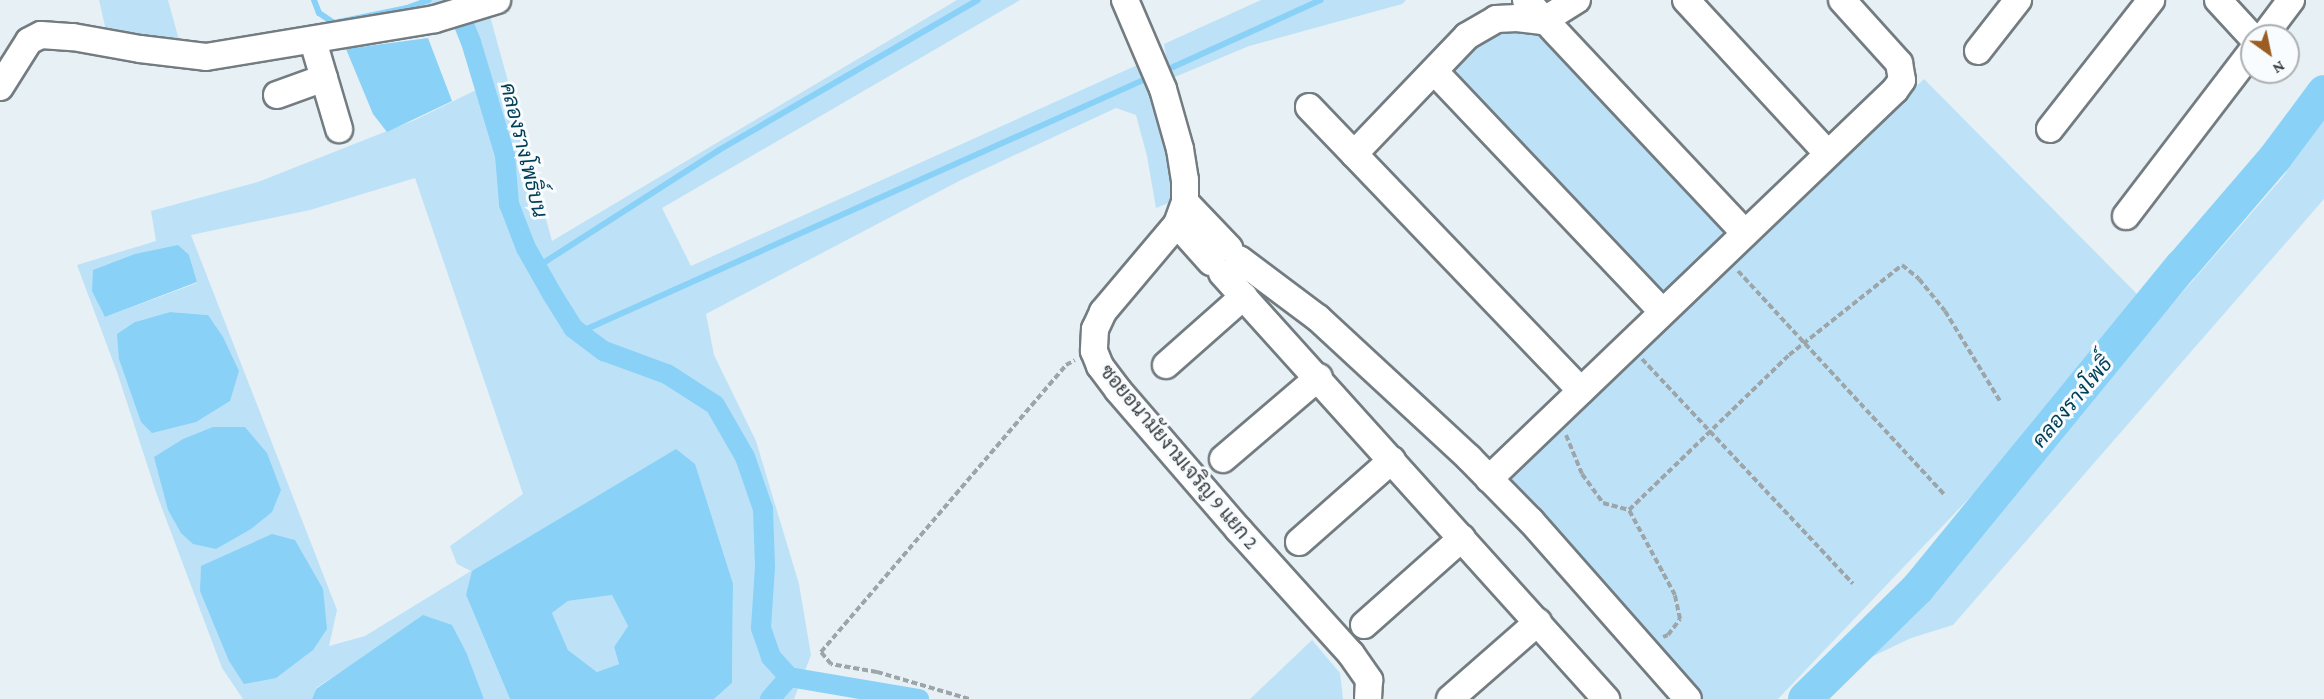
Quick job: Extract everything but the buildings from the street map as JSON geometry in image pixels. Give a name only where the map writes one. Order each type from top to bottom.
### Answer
[{"type":"street","points":[[1125,0],[1163,89],[1180,149],[1185,180],[1181,213],[1232,270],[1318,377],[1606,699]]},
{"type":"street","points":[[1526,0],[1543,21],[1745,233]]},
{"type":"street","points":[[1354,154],[1467,36],[1496,19],[1517,18],[1543,21],[1577,0]]},
{"type":"street","points":[[1686,0],[1828,154]]},
{"type":"street","points":[[1489,479],[1895,90],[1902,80],[1899,63],[1887,47],[1842,0]]},
{"type":"street","points":[[1978,51],[2018,0]]},
{"type":"street","points":[[2050,129],[2151,0]]},
{"type":"street","points":[[2218,0],[2240,24]]},
{"type":"street","points":[[2273,24],[2292,0]]},
{"type":"street","points":[[0,87],[28,41],[41,35],[73,37],[140,49],[206,57],[435,20],[493,2]]},
{"type":"street","points":[[313,41],[339,129]]},
{"type":"street","points":[[2126,216],[2240,67]]},
{"type":"street","points":[[1434,71],[1663,312]]},
{"type":"street","points":[[277,95],[324,78]]},
{"type":"street","points":[[1309,107],[1581,391]]},
{"type":"street","name":"ซอยอนามัยงามเจริญ 9 แยก 2","points":[[1181,213],[1103,312],[1095,329],[1094,351],[1100,366],[1245,537],[1351,654],[1368,690],[1390,699]]},
{"type":"street","points":[[1166,365],[1232,270]]},
{"type":"street","points":[[1232,270],[1318,318],[1531,521],[1688,699]]},
{"type":"street","points":[[1223,459],[1318,377]]},
{"type":"street","points":[[1299,542],[1392,460]]},
{"type":"street","points":[[1364,625],[1462,538]]},
{"type":"street","points":[[1450,699],[1538,622]]},
{"type":"path","points":[[1723,255],[1944,494]]},
{"type":"path","points":[[1629,510],[1804,343],[1902,265],[1919,279],[1945,312],[2000,400]]},
{"type":"path","points":[[1629,345],[1853,584]]},
{"type":"path","points":[[969,699],[877,672],[831,664],[821,652],[1066,365],[1094,351]]},
{"type":"path","points":[[1552,419],[1569,438],[1582,474],[1603,502],[1629,510],[1675,595],[1680,619],[1668,635],[1641,646]]},
{"type":"shaded area","points":[[99,0],[168,0],[181,47],[107,35]]},
{"type":"shaded area","points":[[424,0],[476,0],[490,16],[552,241],[957,0],[1020,0],[662,208],[691,266],[1135,66],[1145,66],[1175,165],[1171,202],[1156,208],[1147,156],[1136,115],[1116,108],[961,180],[706,314],[714,355],[756,441],[799,584],[811,655],[794,699],[714,699],[732,683],[733,584],[466,595],[510,699],[484,699],[467,654],[347,668],[316,688],[312,699],[243,699],[222,668],[157,495],[117,372],[77,265],[156,241],[151,211],[258,182],[415,120],[478,89],[448,8],[430,13]],"holes":[[[415,178],[523,494],[450,546],[457,564],[471,571],[365,636],[329,646],[337,610],[191,235],[310,210]],[[189,255],[197,283],[105,317]],[[170,312],[208,315],[135,322]]]},
{"type":"shaded area","points":[[1261,0],[1406,0],[1402,4],[1249,46],[1170,79],[1164,44]]},
{"type":"shaded area","points":[[1499,32],[1530,33],[1549,38],[1733,231],[1662,299],[1448,70]]},
{"type":"shaded area","points":[[1924,79],[2137,294],[2148,294],[1975,492],[1778,699],[1699,699],[1506,481]]},
{"type":"shaded area","points":[[2324,120],[2324,199],[1953,625],[1911,638],[1861,662],[2282,178]]},
{"type":"shaded area","points":[[612,595],[628,626],[614,647],[619,664],[597,672],[568,650],[552,613],[568,601]]},
{"type":"shaded area","points":[[1312,640],[1340,673],[1343,699],[1250,699]]},
{"type":"water","points":[[428,38],[452,101],[387,132],[373,114],[346,49]]},
{"type":"water","points":[[178,245],[189,255],[197,282],[105,317],[92,291],[93,270],[135,254]]},
{"type":"water","points":[[170,312],[208,315],[223,337],[239,371],[230,401],[196,422],[152,433],[141,422],[119,359],[117,334],[135,322]]},
{"type":"water","points":[[213,427],[245,427],[267,453],[281,490],[272,512],[251,529],[216,549],[193,544],[181,533],[168,510],[154,457],[183,439]]},
{"type":"water","points":[[676,449],[695,464],[733,584],[732,683],[714,699],[510,699],[466,595],[472,571]],"holes":[[[612,595],[628,626],[614,647],[619,664],[597,672],[568,650],[552,613],[568,601]]]},
{"type":"water","points":[[272,534],[295,540],[323,589],[327,629],[313,650],[276,678],[244,684],[229,661],[200,591],[201,566]]},
{"type":"water","points":[[423,615],[452,625],[467,654],[484,699],[312,699],[316,689]]},
{"type":"waterway","points":[[314,0],[319,13],[334,23],[407,8],[429,0]]},
{"type":"waterway","name":"คลองรางโพธิ์บน","points":[[454,0],[471,42],[505,155],[509,204],[526,248],[573,328],[604,351],[667,374],[715,405],[745,457],[763,509],[765,567],[761,628],[771,657],[789,677],[919,699]]},
{"type":"waterway","points":[[537,267],[719,150],[978,0]]},
{"type":"waterway","points":[[1173,67],[1321,0]]},
{"type":"waterway","points":[[580,332],[1141,81]]},
{"type":"waterway","name":"คลองรางโพธิ์","points":[[1805,699],[1918,588],[2182,266],[2275,158],[2324,92]]},
{"type":"waterway","points":[[770,699],[789,677]]}]
